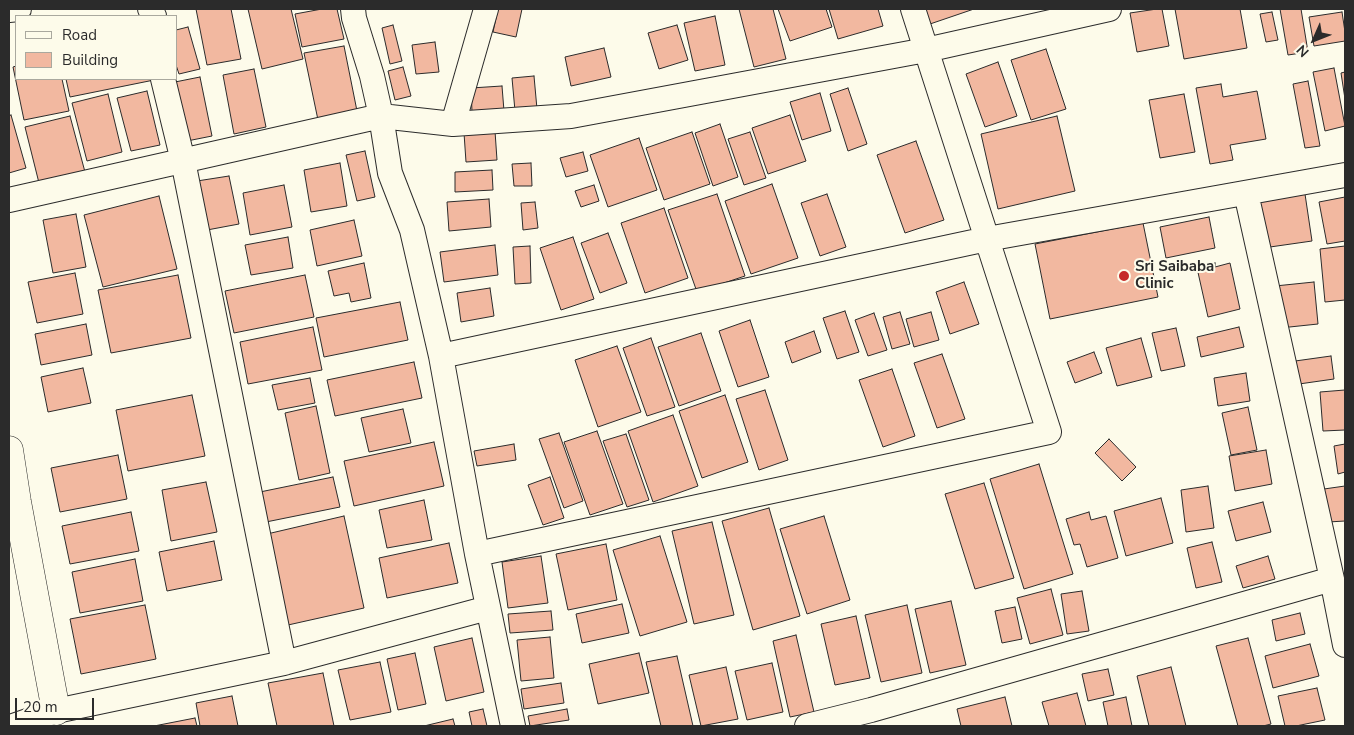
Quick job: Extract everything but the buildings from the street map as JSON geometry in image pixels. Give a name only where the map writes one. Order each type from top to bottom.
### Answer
[{"type":"street","points":[[9,10],[19,9]]},
{"type":"street","points":[[353,9],[372,76],[381,116],[390,173],[412,230],[441,356],[477,554],[513,726]]},
{"type":"street","points":[[453,124],[486,9]]},
{"type":"street","points":[[477,554],[1048,432],[913,9]]},
{"type":"street","points":[[9,200],[381,116],[453,124],[571,116],[926,50],[1109,9]]},
{"type":"street","points":[[163,80],[183,160],[284,663]]},
{"type":"street","points":[[441,356],[987,239],[1345,175]]},
{"type":"street","points":[[1246,193],[1345,645]]},
{"type":"street","points":[[9,450],[56,711]]},
{"type":"street","points":[[807,726],[871,710],[1332,579]]},
{"type":"street","points":[[13,726],[56,711],[284,663],[488,608]]},
{"type":"place","name":"Sri Saibaba Clinic","points":[[1124,276]]}]
